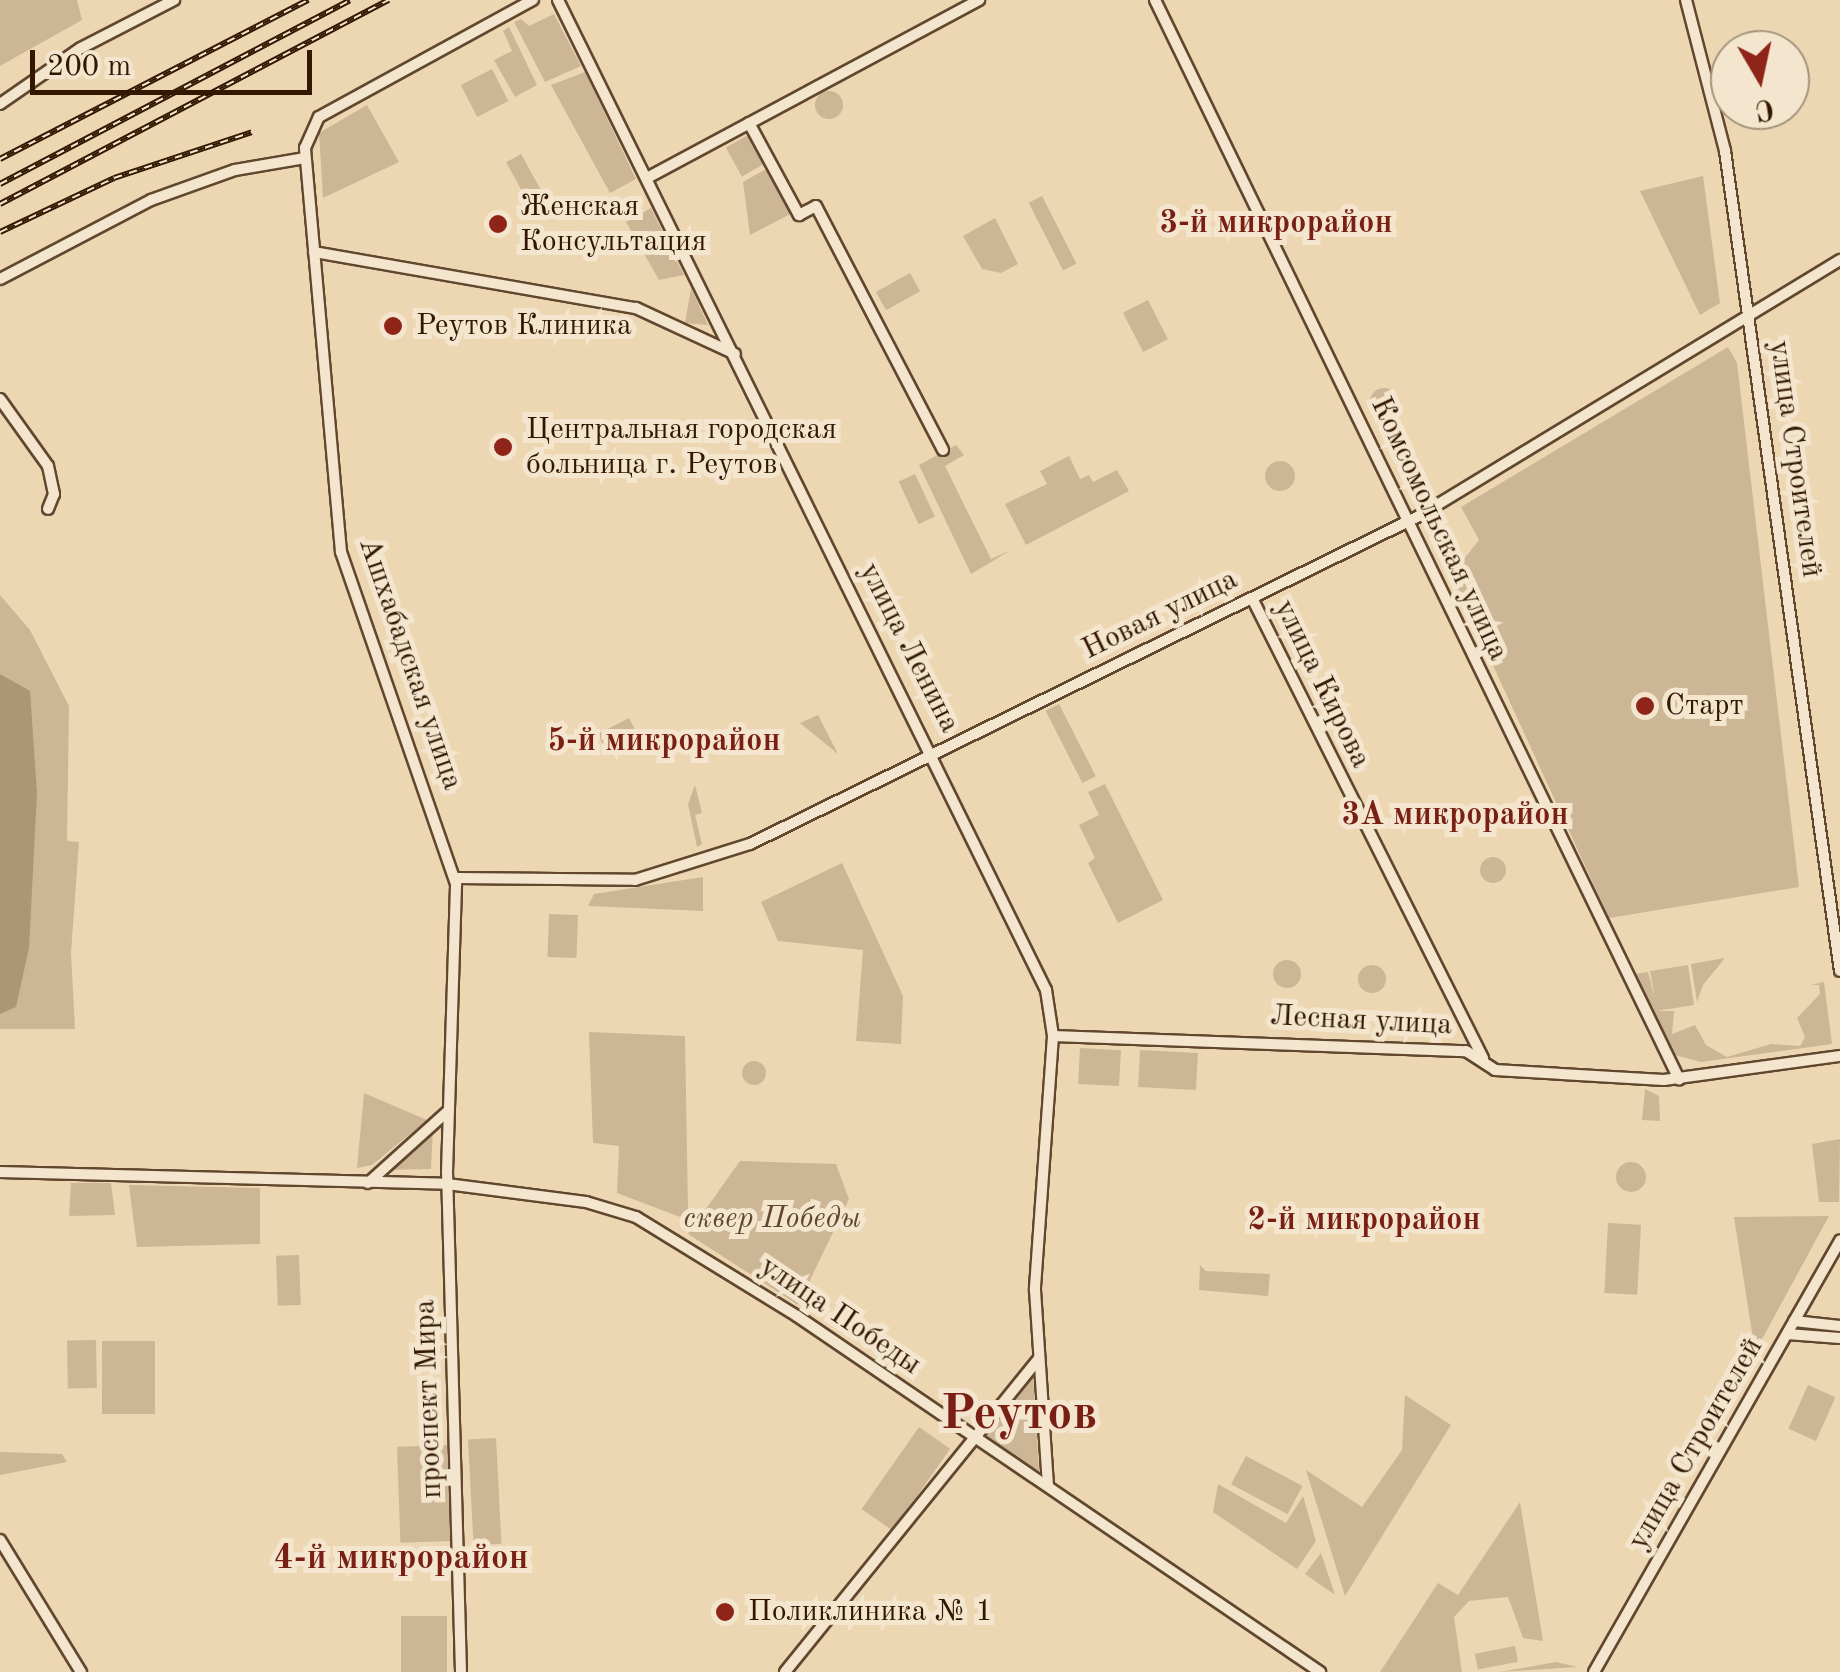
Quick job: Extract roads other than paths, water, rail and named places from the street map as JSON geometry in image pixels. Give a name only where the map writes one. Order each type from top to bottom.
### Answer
[{"type":"street","points":[[0,104],[81,48],[174,0]]},
{"type":"street","points":[[0,279],[150,200],[235,170],[305,158],[307,132],[319,116],[533,0]]},
{"type":"street","name":"улица Ленина","points":[[558,0],[1036,959],[1052,1036],[1035,1274],[1048,1486]]},
{"type":"street","points":[[647,178],[979,0]]},
{"type":"street","name":"Комсомольская улица","points":[[1155,0],[1679,1080]]},
{"type":"street","points":[[1686,0],[1719,116],[1748,312]]},
{"type":"street","points":[[749,123],[798,214],[816,206],[943,450]]},
{"type":"street","name":"Ашхабадская улица","points":[[305,158],[341,552],[456,878],[448,1184]]},
{"type":"street","points":[[314,252],[626,305],[736,355]]},
{"type":"street","name":"Новая улица","points":[[456,878],[572,883],[673,872],[750,844],[1409,521],[1748,312],[1840,260]]},
{"type":"street","name":"улица Строителей","points":[[1748,312],[1840,970]]},
{"type":"street","points":[[0,400],[48,466],[54,494],[48,509]]},
{"type":"street","name":"улица Кирова","points":[[1252,598],[1483,1059]]},
{"type":"street","name":"Лесная улица","points":[[1052,1036],[1453,1050],[1483,1059],[1495,1070],[1679,1080],[1840,1056]]},
{"type":"street","points":[[368,1182],[449,1110]]},
{"type":"street","name":"улица Победы","points":[[0,1172],[448,1184],[586,1202],[654,1226],[1048,1486],[1320,1672]]},
{"type":"street","name":"проспект Мира","points":[[448,1184],[461,1672]]},
{"type":"street","name":"улица Строителей","points":[[1594,1672],[1840,1240]]},
{"type":"street","points":[[1794,1321],[1840,1326]]},
{"type":"street","points":[[1788,1334],[1840,1338]]},
{"type":"street","points":[[785,1672],[977,1439],[1039,1357]]},
{"type":"street","points":[[0,1540],[82,1672]]},
{"type":"railway","points":[[0,159],[308,0]]},
{"type":"railway","points":[[0,184],[350,0]]},
{"type":"railway","points":[[0,204],[389,0]]},
{"type":"railway","points":[[0,232],[114,178],[252,132]]},
{"type":"place","name":"Женская Консультация","points":[[498,224]]},
{"type":"place","name":"Реутов Клиника","points":[[393,326]]},
{"type":"place","name":"Центральная городская больница г. Реутов","points":[[503,447]]},
{"type":"place","name":"Старт","points":[[1645,706]]},
{"type":"place","name":"Поликлиника № 1","points":[[725,1612]]},
{"type":"district","name":"3-й микрорайон","points":[[1276,224]]},
{"type":"district","name":"5-й микрорайон","points":[[664,742]]},
{"type":"district","name":"3А микрорайон","points":[[1455,816]]},
{"type":"district","name":"2-й микрорайон","points":[[1364,1221]]},
{"type":"district","name":"Реутов","points":[[1019,1416]]},
{"type":"district","name":"4-й микрорайон","points":[[401,1559]]},
{"type":"park label","name":"сквер Победы","points":[[772,1219]]}]
